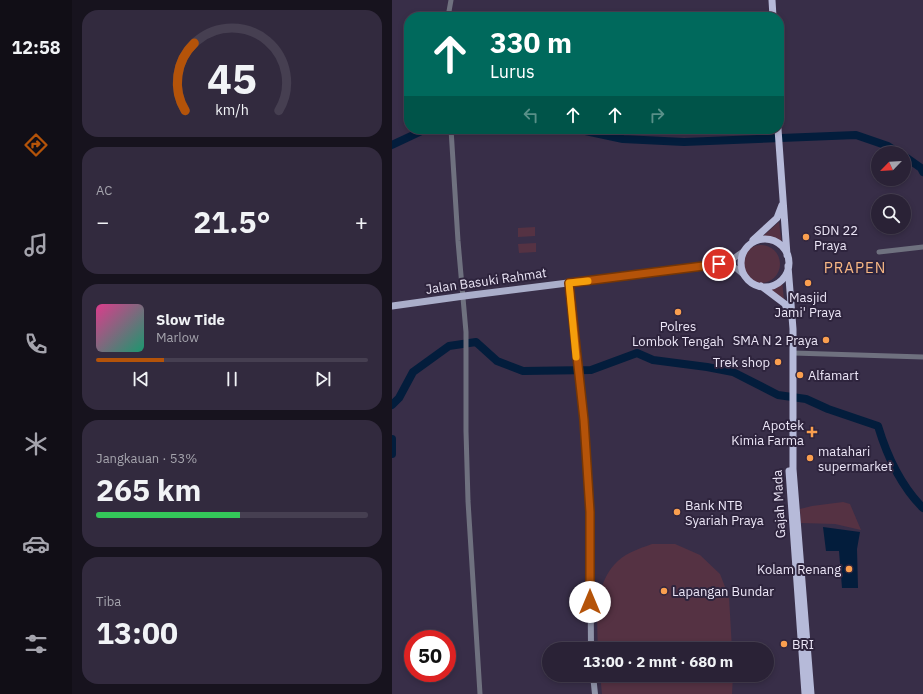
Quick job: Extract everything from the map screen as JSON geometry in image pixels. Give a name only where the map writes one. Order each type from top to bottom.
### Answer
[{"type":"highway","points":[[770,0],[771,12]]},
{"type":"highway","points":[[778,134],[793,329],[790,392]]},
{"type":"highway","points":[[779,145],[781,210],[777,218],[753,240],[744,251],[741,264],[745,276],[749,281],[761,286],[785,304],[789,313],[790,406]]},
{"type":"highway","points":[[753,240],[764,239],[776,242],[782,247],[787,255]]},
{"type":"highway","points":[[761,286],[770,286],[779,282],[785,275],[788,266]]},
{"type":"highway","name":"Gajah Mada","points":[[790,406],[790,504],[805,694]]},
{"type":"highway","name":"Gajah Mada","points":[[790,406],[793,469],[811,694]]},
{"type":"main road","points":[[744,251],[727,263],[738,269],[745,276]]},
{"type":"main road","name":"Jalan Basuki Rahmat","points":[[392,306],[727,263]]},
{"type":"main road","points":[[569,283],[584,420],[590,512],[591,642]]},
{"type":"main road","points":[[594,682],[596,694]]},
{"type":"street","points":[[449,12],[451,0]]},
{"type":"street","points":[[451,134],[458,241],[466,332],[468,501],[480,694]]},
{"type":"street","points":[[879,252],[923,247]]},
{"type":"street","points":[[793,352],[923,357]]},
{"type":"shaded area","points":[[779,222],[782,245],[771,238],[763,236]]},
{"type":"shaded area","points":[[535,227],[535,236],[518,237],[518,228]]},
{"type":"shaded area","points":[[536,243],[536,252],[519,253],[518,244]]},
{"type":"shaded area","points":[[761,245],[771,248],[777,254],[780,264],[777,274],[771,280],[761,283],[751,280],[745,274],[742,264],[745,254],[751,248]]},
{"type":"shaded area","points":[[782,280],[784,300],[767,289]]},
{"type":"shaded area","points":[[843,502],[850,504],[861,530],[835,524],[801,523],[800,509]]},
{"type":"shaded area","name":"Lapangan Bundar","points":[[652,544],[675,544],[700,555],[720,574],[729,597],[732,642],[598,642],[598,605],[603,584],[608,574],[618,561],[631,552]]},
{"type":"shaded area","points":[[601,682],[733,682],[732,694],[602,694]]},
{"type":"water","name":"Kolam Renang","points":[[823,527],[860,532],[857,549],[858,588],[842,588],[839,551],[826,551]]},
{"type":"waterway","points":[[392,145],[415,134]]},
{"type":"waterway","points":[[600,134],[623,139],[684,142],[856,135],[888,146]]},
{"type":"waterway","points":[[911,161],[921,168],[923,172]]},
{"type":"waterway","points":[[392,405],[399,398],[413,372],[449,346],[476,342],[497,361],[523,371],[591,370],[637,353],[653,360],[733,372],[778,395],[806,399],[828,409],[878,426],[895,470],[908,490],[923,508]]},
{"type":"waterway","points":[[392,439],[392,454]]},
{"type":"slow traffic","points":[[576,357],[569,283],[588,281]]},
{"type":"place","name":"SDN 22 Praya","points":[[806,237]]},
{"type":"place","name":"Masjid Jami' Praya","points":[[808,283]]},
{"type":"place","name":"Polres Lombok Tengah","points":[[678,312]]},
{"type":"place","name":"SMA N 2 Praya","points":[[826,340]]},
{"type":"place","name":"Trek shop","points":[[778,362]]},
{"type":"place","name":"Alfamart","points":[[800,375]]},
{"type":"place","name":"Apotek Kimia Farma","points":[[812,432]]},
{"type":"place","name":"matahari supermarket","points":[[810,458]]},
{"type":"place","name":"Bank NTB Syariah Praya","points":[[677,512]]},
{"type":"place","name":"Kolam Renang","points":[[849,569]]},
{"type":"place","name":"Lapangan Bundar","points":[[664,591]]},
{"type":"place","name":"BRI","points":[[784,644]]},
{"type":"district","name":"PRAPEN","points":[[855,267]]},
{"type":"route","points":[[590,602],[590,512],[585,460],[584,420],[569,283],[699,268],[719,264]]}]
